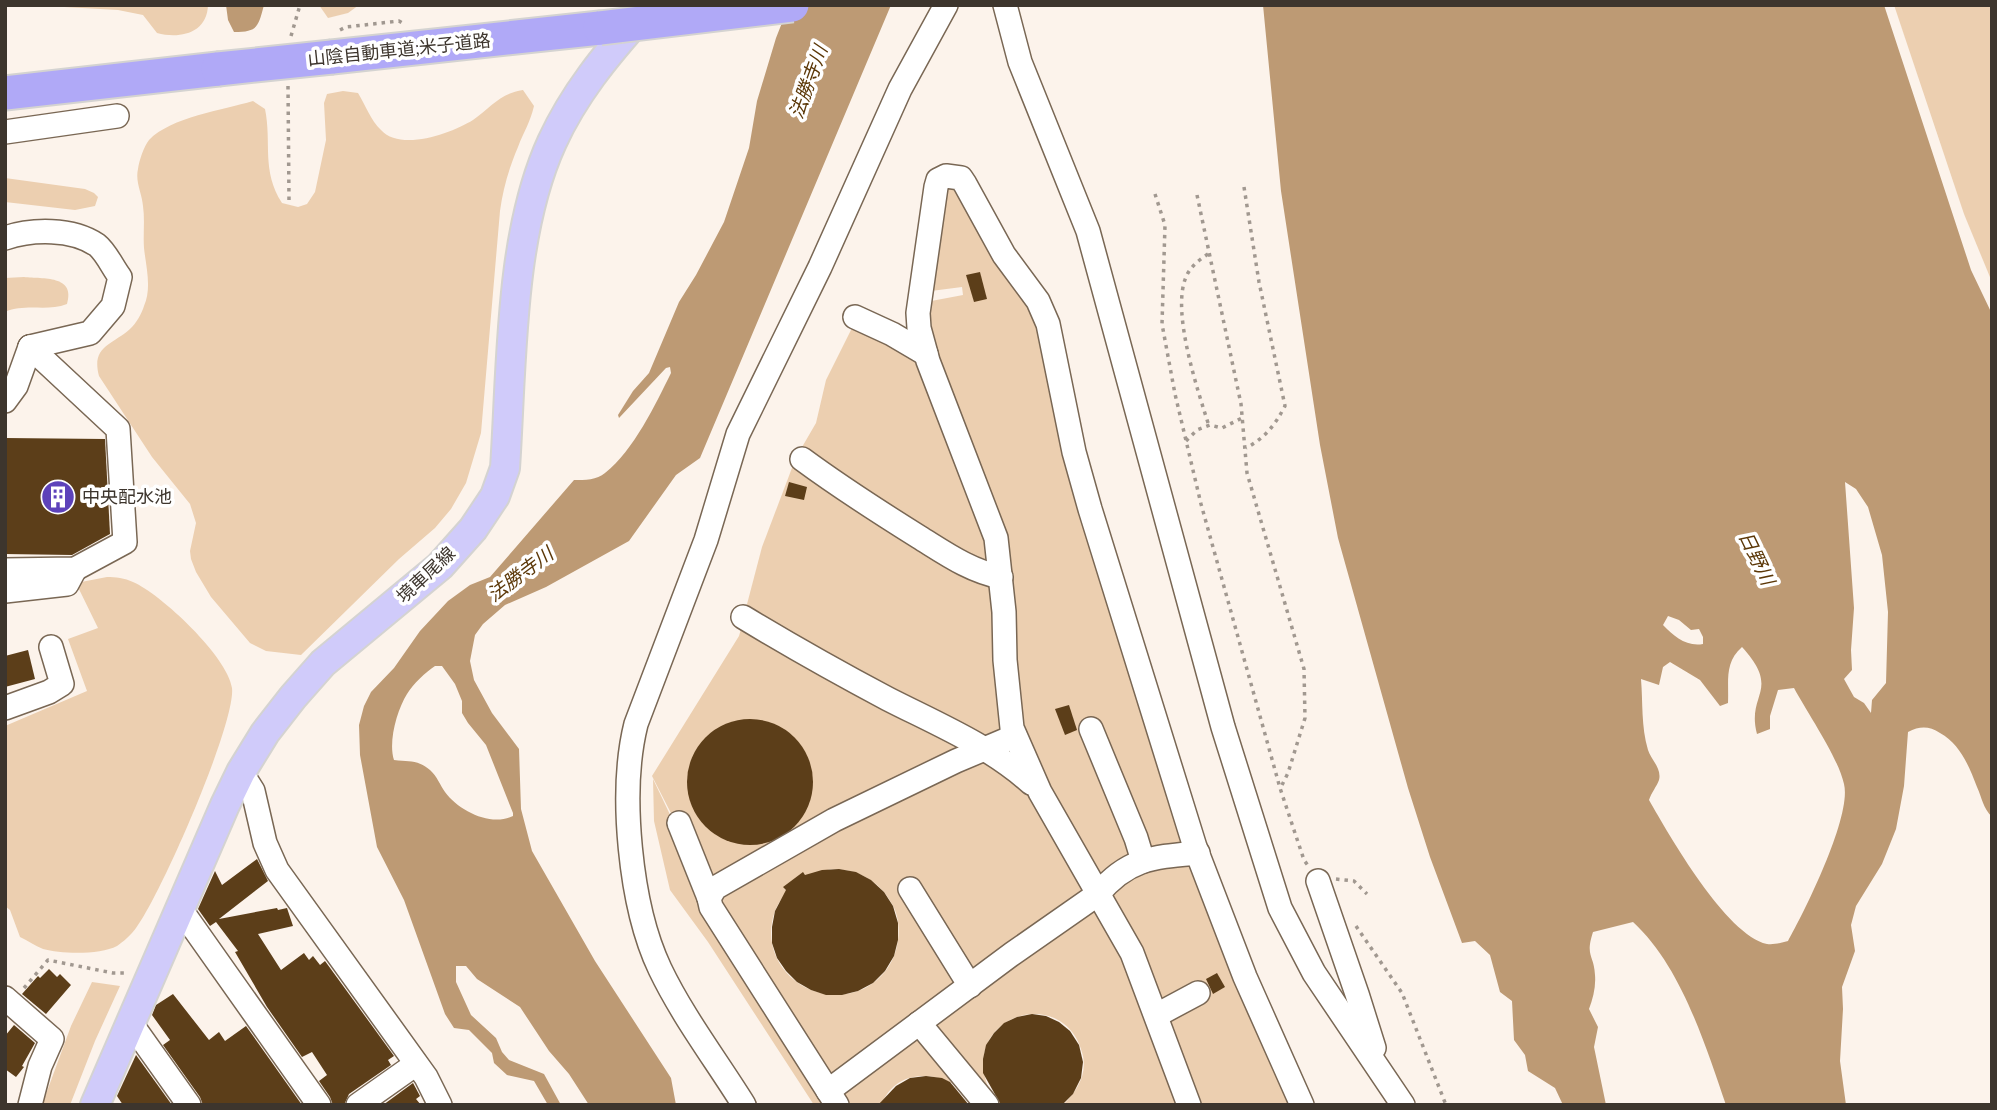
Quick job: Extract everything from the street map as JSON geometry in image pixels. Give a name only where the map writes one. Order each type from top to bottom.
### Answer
[{"type":"highway","name":"山陰自動車道;米子道路","points":[[599,22],[693,5]]},
{"type":"highway","name":"山陰自動車道;米子道路","points":[[5,81],[218,63],[599,22],[792,5]]},
{"type":"highway","name":"山陰自動車道;米子道路","points":[[5,93],[218,63]]},
{"type":"main road","name":"境車尾線","points":[[95,1105],[178,907],[241,772],[265,733],[323,663],[440,566],[473,529],[495,496],[505,468],[517,285],[530,207],[551,143],[582,87],[611,49],[651,5]]},
{"type":"street","points":[[744,1105],[676,999],[653,953],[641,912],[631,845],[626,799],[629,751],[638,718],[706,540],[738,434],[820,267],[900,89],[946,5]]},
{"type":"street","points":[[1005,5],[1020,62],[1087,231],[1223,727],[1280,908],[1314,973],[1403,1105]]},
{"type":"street","points":[[5,132],[117,116]]},
{"type":"street","points":[[1188,1105],[1132,953],[1040,792],[1015,736],[1008,707],[1004,612],[993,526],[926,354],[919,328],[918,313],[938,180],[954,176],[961,178],[1004,255],[1038,301],[1048,324],[1074,452],[1090,509],[1198,853],[1245,977],[1302,1105]]},
{"type":"street","points":[[5,239],[25,232],[69,234],[98,246],[120,277],[113,306],[90,333],[30,346]]},
{"type":"street","points":[[855,317],[926,354]]},
{"type":"street","points":[[5,401],[16,386],[30,346]]},
{"type":"street","points":[[5,570],[75,569],[125,542],[118,429],[30,346]]},
{"type":"street","points":[[802,459],[848,492],[953,557],[981,573],[1001,578]]},
{"type":"street","points":[[5,591],[66,584],[75,569]]},
{"type":"street","points":[[743,617],[830,668],[985,749],[1010,765],[1040,792]]},
{"type":"street","points":[[5,708],[49,692],[62,684],[51,647]]},
{"type":"street","points":[[1091,729],[1143,861]]},
{"type":"street","points":[[709,898],[716,888],[834,820],[1015,736]]},
{"type":"street","points":[[241,772],[253,791],[265,844],[277,870],[426,1077],[440,1105]]},
{"type":"street","points":[[679,823],[711,907],[832,1098],[919,1023],[1098,894],[1110,881],[1143,861],[1198,853]]},
{"type":"street","points":[[910,889],[970,986]]},
{"type":"street","points":[[1321,890],[1357,993],[1380,1070]]},
{"type":"street","points":[[178,907],[319,1105]]},
{"type":"street","points":[[1157,1015],[1198,993]]},
{"type":"street","points":[[8,1000],[52,1039],[40,1066],[30,1105]]},
{"type":"street","points":[[130,1022],[189,1105]]},
{"type":"street","points":[[919,1023],[987,1105]]},
{"type":"street","points":[[358,1105],[416,1064]]},
{"type":"path","points":[[290,43],[300,5]]},
{"type":"path","points":[[288,80],[286,117],[289,200]]},
{"type":"path","points":[[1244,187],[1259,282],[1284,406],[1276,423],[1261,440],[1246,448]]},
{"type":"path","points":[[1155,194],[1165,225],[1162,324],[1186,442],[1280,788],[1304,860],[1321,890],[1350,918],[1402,993],[1446,1105]]},
{"type":"path","points":[[1197,195],[1243,418],[1247,473],[1304,669],[1305,718],[1288,773],[1280,788]]},
{"type":"path","points":[[1208,254],[1196,262],[1185,278],[1181,299],[1189,365],[1209,426]]},
{"type":"path","points":[[1186,442],[1197,430],[1209,426],[1222,428],[1243,418]]},
{"type":"path","points":[[1321,890],[1344,878],[1354,881],[1367,894]]},
{"type":"path","points":[[8,1000],[48,960],[113,974],[128,973]]},
{"type":"shaded area","points":[[28,5],[208,5],[203,22],[197,28],[183,34],[165,35],[157,33],[143,15],[118,10]]},
{"type":"shaded area","points":[[319,5],[359,5],[348,13],[328,18]]},
{"type":"shaded area","points":[[1894,5],[1992,5],[1992,282],[1964,214]]},
{"type":"shaded area","points":[[523,90],[534,106],[512,163],[501,203],[481,433],[466,483],[451,509],[435,528],[399,559],[301,655],[266,651],[250,643],[211,597],[191,559],[196,523],[190,504],[152,457],[99,376],[97,366],[101,352],[132,327],[146,299],[148,285],[144,211],[137,178],[144,150],[149,140],[170,125],[253,101],[265,109],[269,168],[276,191],[282,203],[298,207],[307,204],[315,192],[326,140],[324,103],[327,94],[343,91],[358,93],[381,130],[401,140],[413,140],[440,135],[464,125],[502,97]]},
{"type":"shaded area","points":[[5,178],[85,189],[98,197],[95,206],[75,210],[5,202]]},
{"type":"shaded area","points":[[954,181],[1038,308],[1187,843],[1137,851],[1104,881],[1019,740],[1008,612],[931,360],[926,302],[963,295],[962,287],[931,291],[939,190]]},
{"type":"shaded area","points":[[24,277],[62,283],[69,295],[67,304],[5,312],[5,278]]},
{"type":"shaded area","points":[[854,324],[926,364],[986,519],[990,569],[798,454],[816,423],[826,380]]},
{"type":"shaded area","points":[[795,460],[989,585],[995,592],[1007,729],[984,744],[746,608],[762,547]]},
{"type":"shaded area","points":[[107,577],[127,580],[145,589],[192,628],[228,675],[232,688],[230,707],[210,771],[178,848],[136,928],[110,949],[80,953],[51,951],[20,937],[10,910],[5,906],[5,726],[87,691],[68,639],[98,628],[76,583]]},
{"type":"shaded area","points":[[743,622],[972,749],[716,885],[676,823],[652,776],[739,636]]},
{"type":"shaded area","points":[[979,756],[1023,782],[1090,887],[961,981],[832,1081],[714,901],[717,893]],"holes":[[[831,869],[866,877],[881,888],[897,915],[898,938],[892,961],[877,980],[848,994],[828,994],[810,990],[794,980],[782,967],[774,950],[771,931],[775,911],[793,885],[786,890],[784,888],[803,873],[806,876]]]},
{"type":"shaded area","points":[[653,779],[675,825],[831,1105],[814,1105],[708,942],[670,890],[654,821]]},
{"type":"shaded area","points":[[1186,858],[1299,1105],[1193,1105],[1162,1005],[1106,891],[1113,882]]},
{"type":"shaded area","points":[[1085,906],[1103,909],[1185,1105],[1063,1105],[1079,1083],[1083,1056],[1073,1033],[1057,1020],[1039,1014],[1019,1016],[1002,1025],[989,1041],[983,1061],[988,1087],[985,1089],[929,1020]]},
{"type":"shaded area","points":[[92,982],[120,986],[70,1105],[42,1105],[71,1026]]},
{"type":"shaded area","points":[[914,1032],[956,1085],[934,1077],[913,1077],[895,1086],[881,1105],[840,1105],[838,1095]]},
{"type":"water","points":[[226,5],[264,5],[256,27],[248,31],[234,32],[228,20]]},
{"type":"water","name":"法勝寺川","points":[[789,5],[891,5],[700,458],[676,475],[629,541],[546,587],[505,605],[483,624],[475,635],[470,661],[474,680],[492,713],[519,749],[521,809],[532,851],[595,961],[671,1078],[676,1105],[589,1105],[520,1007],[477,979],[466,966],[456,966],[456,982],[471,1015],[496,1038],[509,1060],[544,1074],[561,1105],[548,1105],[534,1081],[507,1075],[494,1063],[492,1053],[469,1030],[454,1028],[445,1014],[404,900],[377,847],[360,755],[359,725],[371,692],[448,601],[470,585],[490,577],[574,480],[587,480],[605,473],[625,452],[643,426],[671,373],[670,367],[666,368],[619,418],[618,415],[633,391],[649,373],[679,302],[724,222],[749,148],[757,101]],"holes":[[[435,666],[442,666],[455,684],[462,701],[462,713],[486,745],[513,816],[495,820],[467,811],[451,799],[435,775],[425,766],[394,760],[393,735],[403,701],[424,675]]]},
{"type":"water","name":"日野川","points":[[1263,5],[1884,5],[1971,270],[1992,314],[1992,817],[1967,764],[1953,743],[1928,728],[1908,732],[1904,786],[1896,829],[1882,864],[1856,906],[1851,925],[1855,951],[1842,987],[1840,1061],[1846,1105],[1726,1105],[1700,1032],[1678,983],[1650,940],[1633,922],[1593,932],[1590,946],[1595,979],[1589,1009],[1598,1027],[1594,1047],[1606,1105],[1563,1105],[1555,1088],[1528,1071],[1525,1055],[1514,1040],[1512,1001],[1500,992],[1490,955],[1475,941],[1462,943],[1408,788],[1338,538],[1320,445],[1281,191]],"holes":[[[1845,482],[1856,489],[1868,507],[1882,555],[1888,612],[1886,683],[1872,700],[1871,713],[1864,703],[1854,697],[1844,679],[1852,670],[1854,608]],[[1668,616],[1679,620],[1691,630],[1699,629],[1703,644],[1686,642],[1663,625]],[[1742,647],[1760,673],[1755,720],[1757,734],[1770,729],[1770,716],[1778,690],[1794,688],[1829,749],[1844,784],[1845,799],[1841,818],[1815,887],[1788,941],[1774,944],[1751,937],[1717,904],[1684,859],[1649,800],[1660,776],[1646,741],[1641,679],[1659,685],[1663,667],[1670,662],[1700,680],[1720,706],[1728,703],[1730,666]]]},
{"type":"building","points":[[980,272],[987,299],[974,302],[966,275]]},
{"type":"building","name":"中央配水池","points":[[5,438],[105,439],[110,534],[72,555],[5,554]]},
{"type":"building","points":[[789,482],[807,487],[804,500],[785,496]]},
{"type":"building","points":[[28,650],[35,679],[5,687],[5,656]]},
{"type":"building","points":[[1069,705],[1077,730],[1065,735],[1055,709]]},
{"type":"building","points":[[750,719],[774,724],[794,738],[808,758],[813,782],[808,806],[794,826],[774,840],[750,845],[726,840],[706,826],[692,806],[687,782],[692,758],[706,738],[726,724]]},
{"type":"building","points":[[257,859],[268,881],[219,919],[287,908],[293,926],[258,934],[281,970],[304,953],[309,960],[313,956],[320,965],[325,961],[394,1056],[388,1060],[391,1065],[349,1094],[344,1105],[333,1105],[319,1081],[327,1075],[312,1052],[302,1057],[267,1007],[235,952],[238,951],[216,922],[210,926],[198,909],[215,871],[222,885]]},
{"type":"building","points":[[839,869],[856,872],[871,880],[884,892],[893,906],[898,923],[898,940],[894,956],[885,971],[873,983],[858,991],[826,995],[797,982],[786,971],[777,958],[772,943],[772,927],[775,911],[786,890],[783,887],[803,872],[805,875]]},
{"type":"building","points":[[49,969],[57,977],[60,974],[71,985],[46,1014],[22,994],[38,976],[40,978]]},
{"type":"building","points":[[1217,973],[1225,987],[1213,994],[1206,979]]},
{"type":"building","points":[[173,994],[209,1040],[219,1032],[225,1041],[246,1026],[302,1105],[203,1105],[163,1045],[170,1040],[152,1015],[156,1005]]},
{"type":"building","points":[[1032,1014],[1046,1016],[1070,1031],[1079,1045],[1083,1062],[1081,1078],[1073,1094],[1062,1105],[1001,1105],[983,1073],[986,1045],[1004,1023]]},
{"type":"building","points":[[14,1025],[35,1043],[22,1066],[24,1067],[16,1077],[5,1069],[5,1036]]},
{"type":"building","points":[[136,1055],[172,1105],[123,1105],[117,1096]]},
{"type":"building","points":[[926,1076],[950,1082],[969,1105],[878,1105],[896,1086],[910,1078]]},
{"type":"building","points":[[413,1083],[420,1096],[416,1099],[421,1105],[383,1105]]},
{"type":"place","name":"中央配水池","points":[[58,497]]}]
